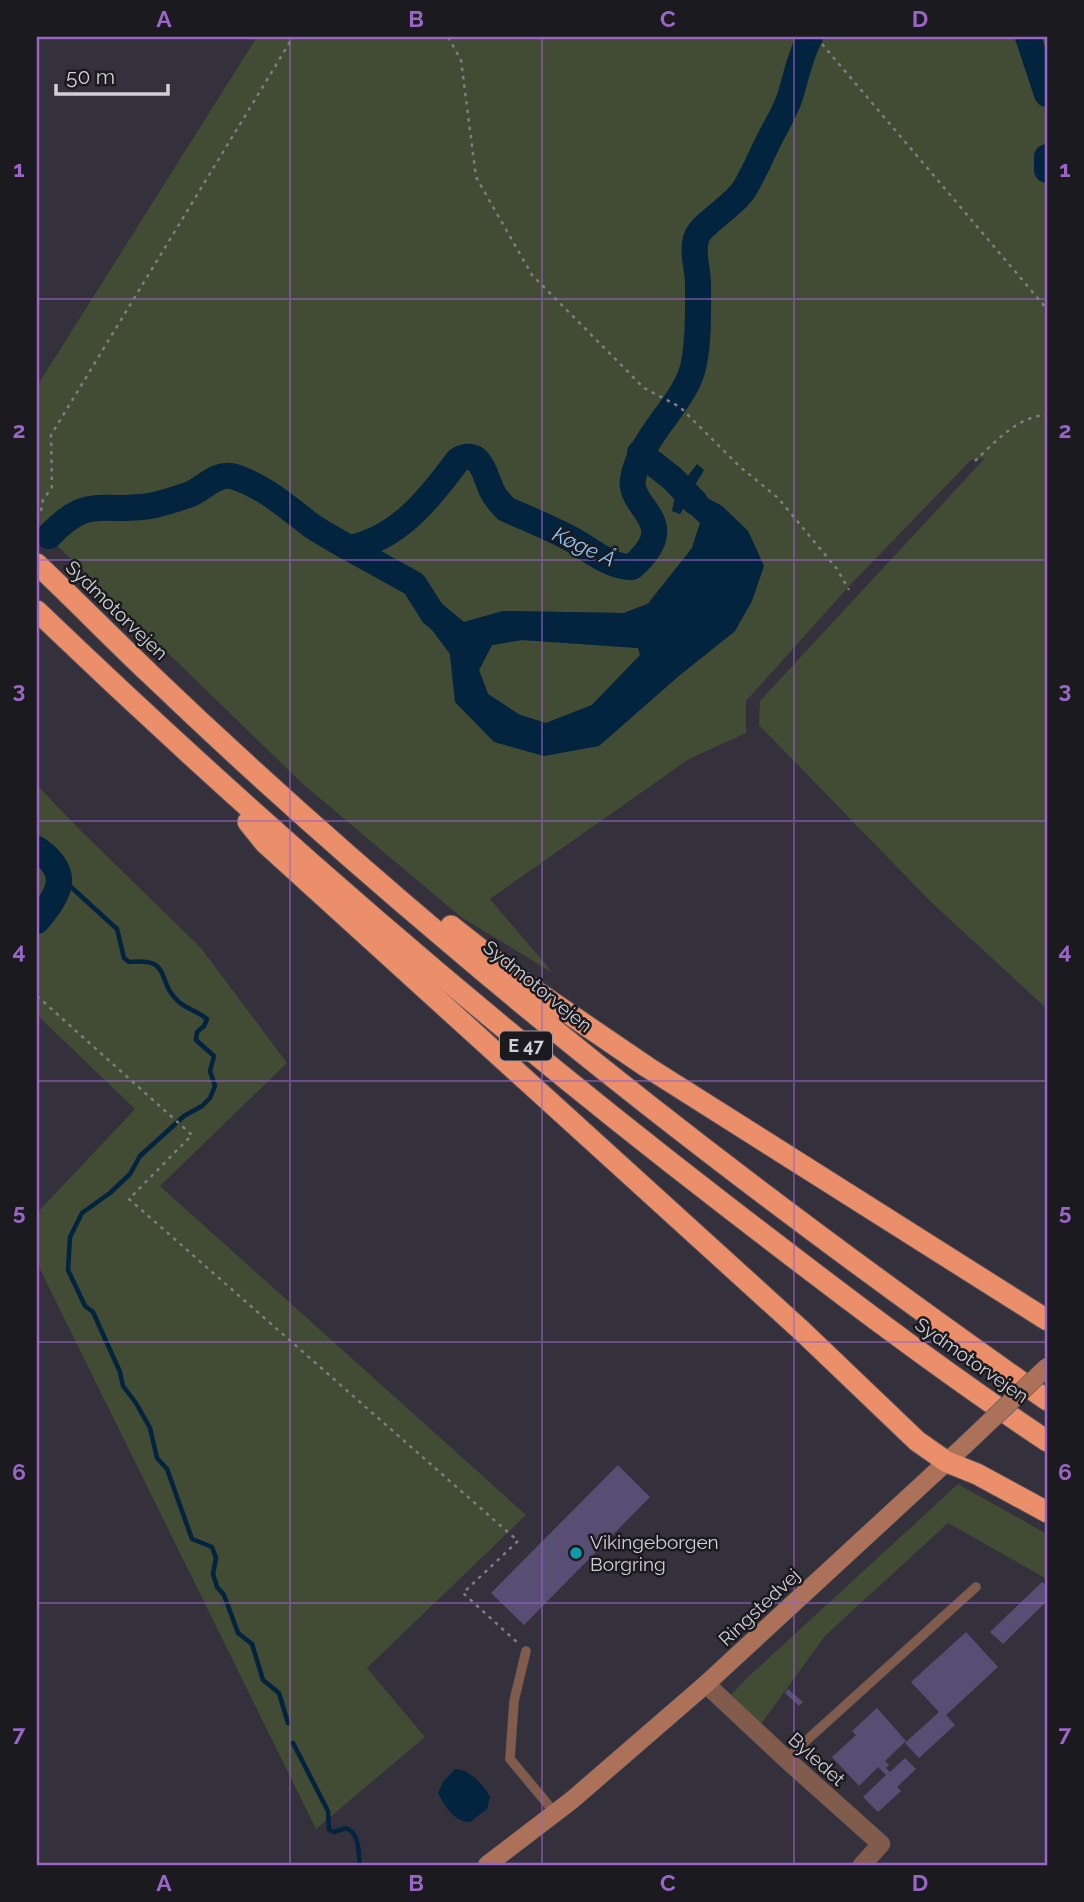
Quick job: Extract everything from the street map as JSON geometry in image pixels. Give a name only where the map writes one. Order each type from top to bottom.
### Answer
[{"type":"highway","name":"Sydmotorvejen","points":[[37,564],[237,755],[450,943],[626,1087],[909,1303],[1047,1400]]},
{"type":"highway","name":"Sydmotorvejen","points":[[37,611],[199,765],[430,966],[620,1124],[895,1334],[1047,1441]]},
{"type":"highway","points":[[237,755],[282,777],[448,924],[518,979],[647,1067],[1047,1320]]},
{"type":"highway","points":[[199,765],[265,843],[802,1331],[917,1441],[947,1462],[977,1474],[1047,1512]]},
{"type":"main road","name":"Ringstedvej","points":[[487,1865],[555,1813],[706,1684],[1047,1367]]},
{"type":"street","name":"Byledet","points":[[706,1684],[880,1844],[862,1865]]},
{"type":"lane","points":[[786,1759],[976,1587]]},
{"type":"lane","points":[[526,1651],[514,1701],[510,1759],[555,1813]]},
{"type":"path","points":[[41,511],[43,500],[52,487],[51,435],[293,37]]},
{"type":"path","points":[[449,37],[461,60],[476,177],[532,275],[644,388],[680,407],[711,439],[778,498],[837,569],[849,590]]},
{"type":"path","points":[[822,44],[1047,309]]},
{"type":"path","points":[[975,461],[1008,431],[1037,415],[1047,415]]},
{"type":"path","points":[[37,996],[192,1135],[129,1199],[518,1541],[463,1593],[526,1651]]},
{"type":"green space","points":[[257,37],[1047,37],[1047,1009],[931,902],[759,725],[760,701],[985,458],[971,460],[852,583],[746,701],[746,733],[689,759],[490,899],[553,973],[461,917],[304,785],[37,526],[37,386]],"holes":[[[673,478],[684,481],[692,490],[722,506],[748,531],[764,566],[735,631],[680,675],[544,756],[455,702],[450,654],[464,622],[503,611],[624,613],[648,603],[692,548],[700,523],[684,507]]]},
{"type":"green space","points":[[522,640],[639,648],[640,655],[592,705],[546,723],[520,715],[488,694],[479,670],[492,645]]},
{"type":"green space","points":[[37,785],[201,948],[287,1063],[160,1186],[526,1515],[367,1668],[425,1737],[316,1829],[37,1263],[37,1213],[135,1109],[37,1015]]},
{"type":"green space","points":[[958,1484],[1047,1534],[1047,1579],[948,1523],[825,1636],[761,1724],[731,1695]]},
{"type":"water","points":[[697,464],[704,470],[692,490],[722,506],[748,531],[764,566],[752,601],[735,631],[599,746],[544,756],[494,742],[455,702],[450,654],[429,626],[440,602],[464,622],[503,611],[624,613],[648,604],[692,548],[700,523],[684,508],[680,514],[672,511],[676,492],[672,478],[684,481]],"holes":[[[522,640],[638,648],[640,655],[592,705],[546,723],[520,715],[488,694],[479,670],[492,645]]]},
{"type":"water","points":[[455,1769],[475,1778],[490,1797],[487,1809],[470,1822],[455,1816],[438,1793],[443,1782]]},
{"type":"building","points":[[618,1465],[650,1497],[524,1625],[491,1593]]},
{"type":"building","points":[[1042,1582],[1047,1587],[1047,1601],[1003,1644],[990,1632]]},
{"type":"building","points":[[966,1632],[998,1667],[946,1715],[955,1725],[919,1758],[905,1743],[939,1712],[911,1682]]},
{"type":"building","points":[[788,1689],[803,1702],[799,1706],[785,1693]]},
{"type":"building","points":[[877,1708],[906,1741],[885,1761],[889,1765],[886,1768],[890,1772],[905,1758],[916,1769],[897,1787],[901,1791],[878,1812],[863,1797],[886,1775],[878,1767],[859,1786],[832,1757],[856,1735],[852,1731]]},
{"type":"waterway","name":"Køge Å","points":[[49,536],[61,524],[82,511],[159,504],[188,495],[216,478],[228,476],[246,481],[266,492],[312,526],[349,548],[383,536],[398,526],[436,489],[458,460],[472,457],[481,465],[494,494],[506,509],[565,536],[609,562],[632,567],[647,551],[653,538],[654,527],[634,490],[633,479],[638,462],[645,447],[683,392],[694,363],[698,324],[695,254],[697,236],[740,195],[748,182],[788,103],[810,37]]},
{"type":"waterway","name":"Køge Å","points":[[1028,37],[1047,94]]},
{"type":"waterway","name":"Køge Å","points":[[1047,157],[1047,170]]},
{"type":"waterway","points":[[640,453],[672,478],[695,502]]},
{"type":"waterway","points":[[349,548],[414,584],[433,614],[461,637]]},
{"type":"waterway","name":"Køge Å","points":[[37,849],[55,866],[59,884],[52,901],[37,921]]},
{"type":"waterway","points":[[59,876],[117,929],[124,958],[129,962],[143,961],[158,967],[167,987],[179,1002],[207,1019],[197,1032],[196,1040],[214,1056],[210,1071],[215,1086],[210,1098],[184,1116],[140,1156],[130,1174],[110,1193],[82,1213],[70,1237],[68,1270],[85,1306],[93,1312],[120,1372],[123,1386],[150,1428],[157,1458],[167,1469],[192,1539],[212,1547],[216,1558],[213,1574],[217,1587],[224,1595],[238,1633],[252,1644],[263,1680],[279,1693],[288,1723]]},
{"type":"waterway","points":[[293,1743],[328,1811],[329,1830],[334,1832],[346,1828],[354,1834],[360,1865]]},
{"type":"place","name":"Vikingeborgen Borgring","points":[[576,1553]]}]
